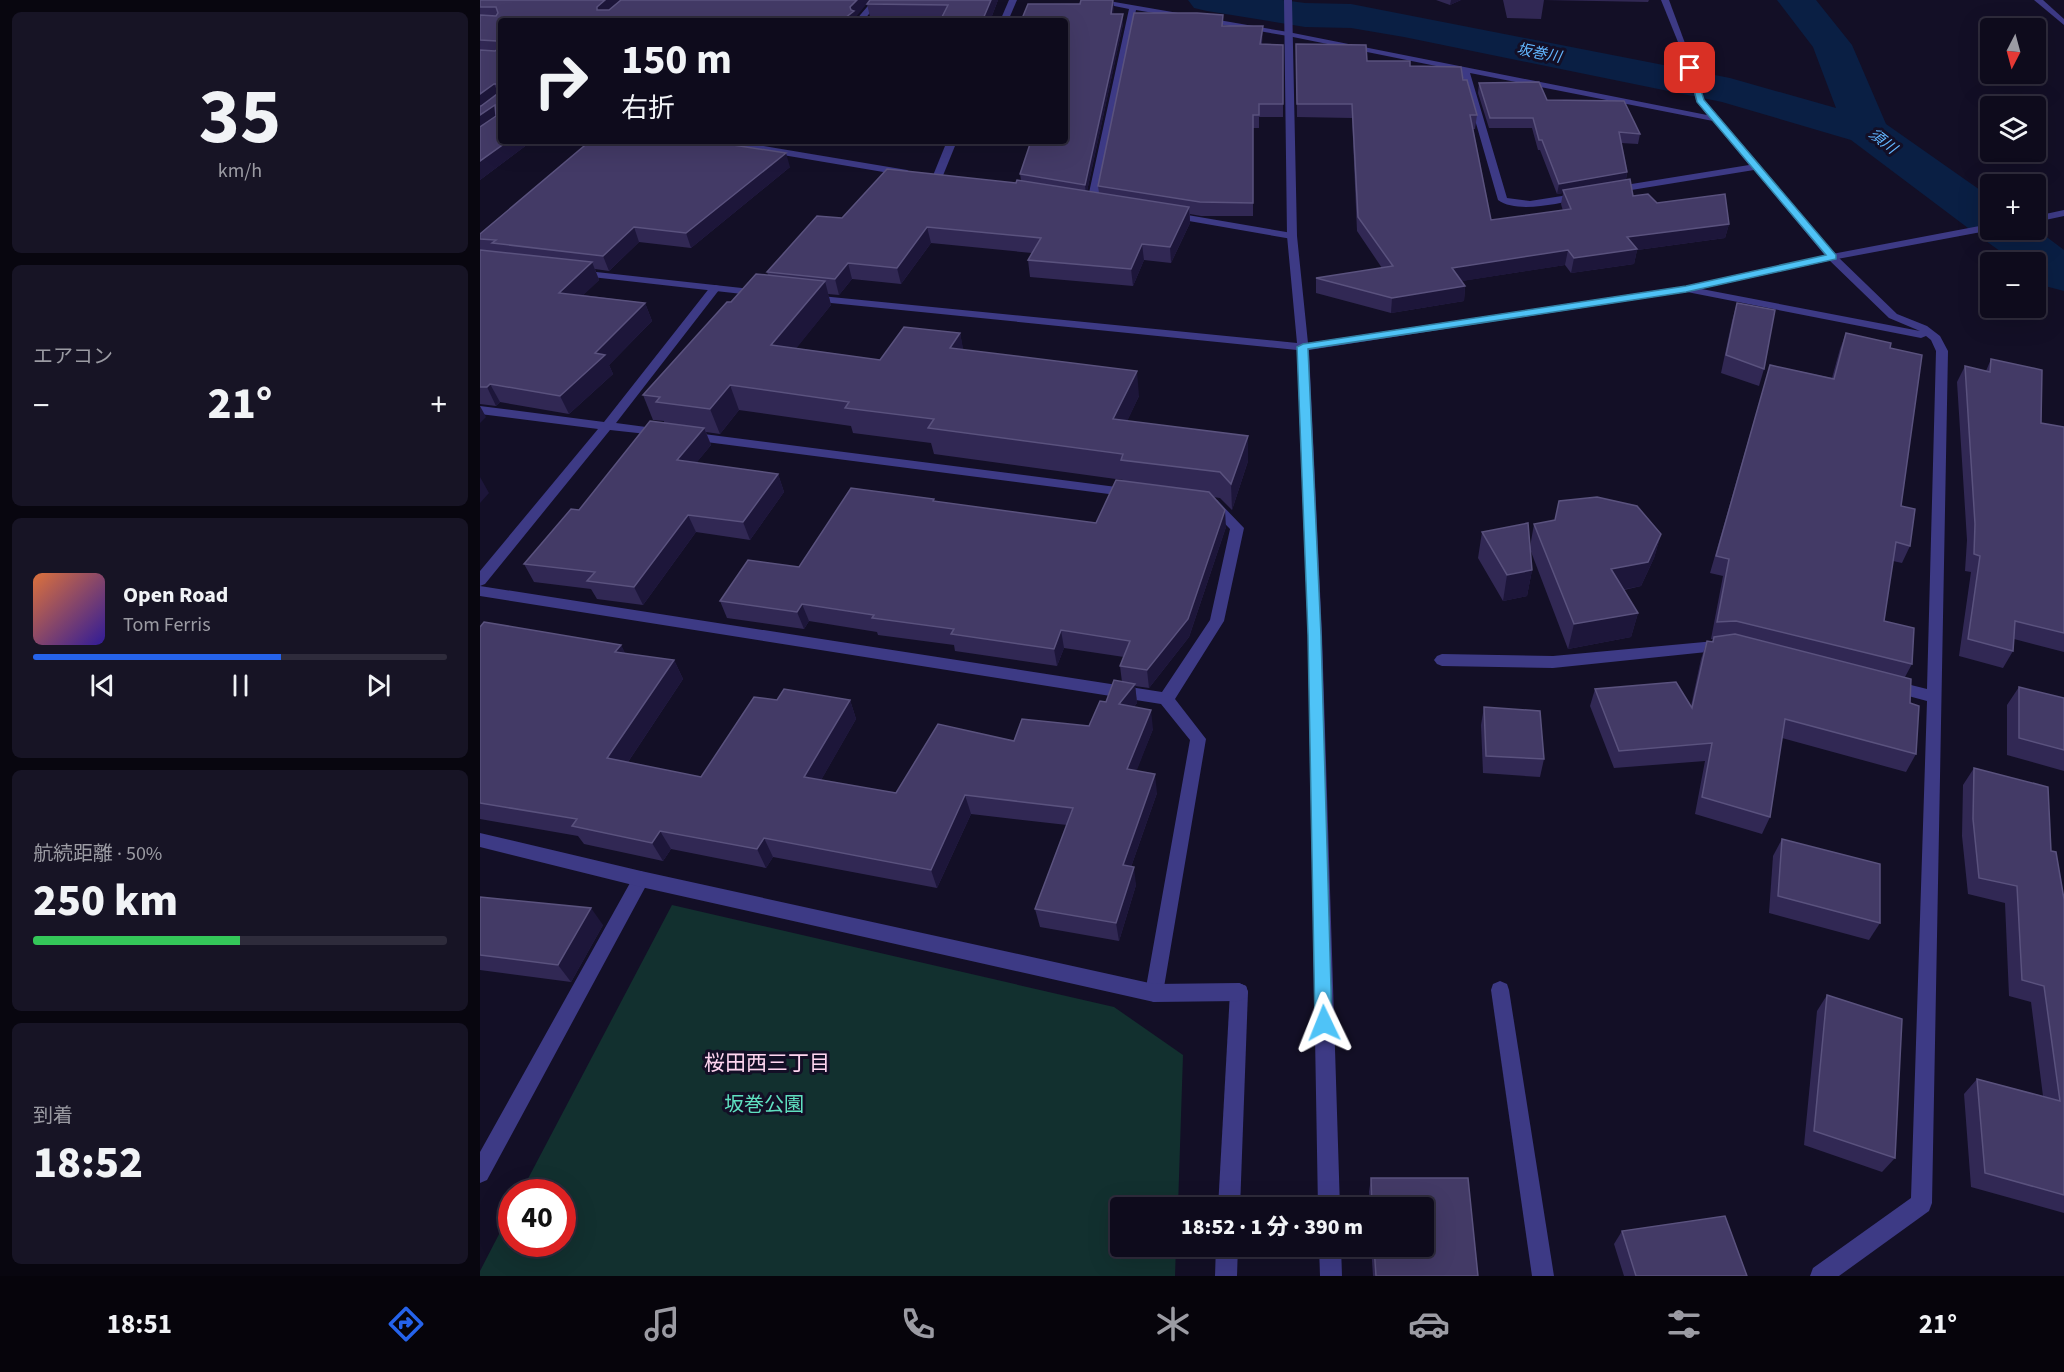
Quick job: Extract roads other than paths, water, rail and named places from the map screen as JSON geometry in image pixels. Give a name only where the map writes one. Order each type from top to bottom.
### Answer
[{"type":"street","points":[[862,18],[877,0]]},
{"type":"street","points":[[1005,18],[1013,0]]},
{"type":"street","points":[[1089,0],[1288,29],[1465,69],[1716,119]]},
{"type":"street","points":[[1288,0],[1292,236],[1303,347],[1315,635],[1329,1197]]},
{"type":"street","points":[[1665,0],[1686,52],[1700,100],[1832,257],[1893,316],[1923,328],[1936,338],[1942,351],[1921,1203],[1821,1276]]},
{"type":"street","points":[[2038,0],[2064,23]]},
{"type":"street","points":[[1103,204],[1086,201],[1133,8]]},
{"type":"street","points":[[1465,69],[1503,200],[1530,204],[1755,167]]},
{"type":"street","points":[[745,144],[914,174]]},
{"type":"street","points":[[937,178],[951,144]]},
{"type":"street","points":[[925,176],[948,179]]},
{"type":"street","points":[[2046,217],[2064,213]]},
{"type":"street","points":[[1162,214],[1292,236]]},
{"type":"street","points":[[797,296],[1303,347],[1686,289],[1832,257],[1980,229]]},
{"type":"street","points":[[562,271],[774,294]]},
{"type":"street","points":[[480,580],[607,426],[715,288]]},
{"type":"street","points":[[1686,289],[1936,338]]},
{"type":"street","points":[[480,410],[1145,494]]},
{"type":"street","points":[[1166,699],[1217,621],[1237,528],[1215,503],[1203,502]]},
{"type":"street","points":[[480,591],[1166,699],[1198,739],[1154,993]]},
{"type":"street","points":[[1442,660],[1553,662],[1729,645],[1741,648]]},
{"type":"street","points":[[1878,683],[1935,697]]},
{"type":"street","points":[[480,840],[641,879],[1154,993],[1239,992],[1230,1197]]},
{"type":"street","points":[[480,1173],[641,879]]},
{"type":"street","points":[[1500,990],[1543,1276]]},
{"type":"street","points":[[1226,1276],[1227,1257]]},
{"type":"street","points":[[1330,1257],[1331,1276]]},
{"type":"waterway","name":"坂巻川","points":[[1207,0],[1305,15],[1351,16],[1404,25],[1730,91],[1867,131]]},
{"type":"waterway","name":"須川","points":[[1796,0],[1832,45],[1867,131]]},
{"type":"waterway","name":"須川","points":[[1867,131],[1980,213]]},
{"type":"waterway","name":"須川","points":[[2017,240],[2064,275]]},
{"type":"district","name":"桜田西三丁目","points":[[767,1063]]},
{"type":"park label","name":"坂巻公園","points":[[764,1104]]}]
